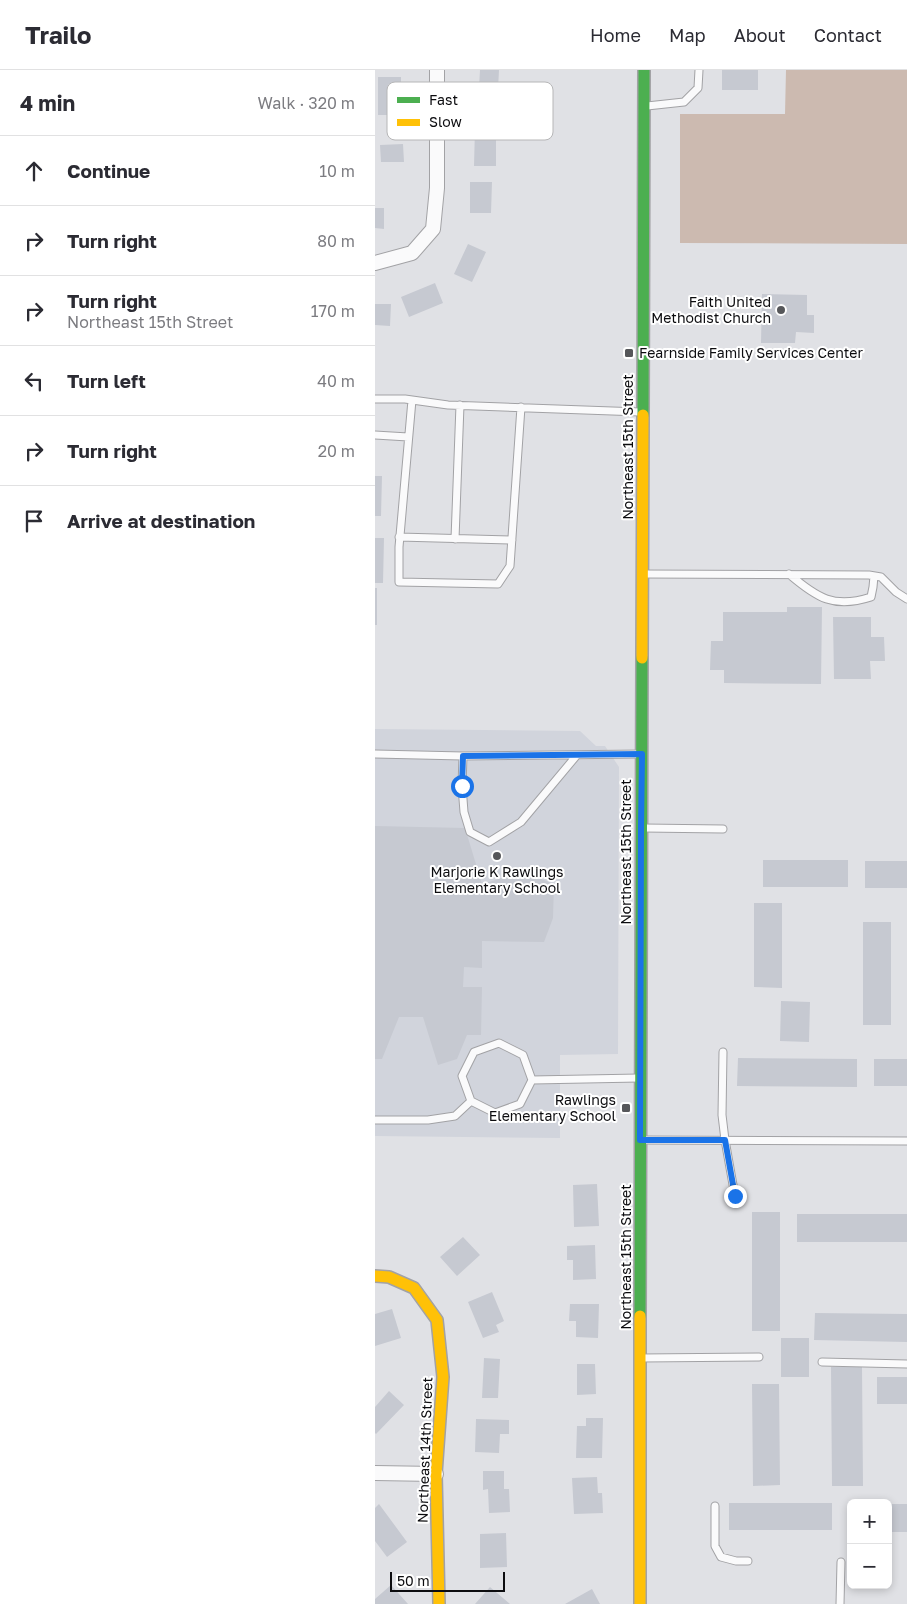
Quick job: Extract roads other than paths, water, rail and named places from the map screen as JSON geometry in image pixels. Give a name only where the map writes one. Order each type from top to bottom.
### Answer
[{"type":"street","name":"Northeast 15th Street","points":[[640,1604],[644,70]]},
{"type":"street","points":[[375,263],[412,254],[433,229],[437,188],[437,140]]},
{"type":"street","name":"Northeast 14th Street","points":[[375,1276],[389,1277],[414,1288],[437,1320],[443,1377],[436,1474],[439,1604]]},
{"type":"street","points":[[375,1473],[436,1474]]},
{"type":"lane","points":[[644,106],[684,102],[698,88],[699,70]]},
{"type":"lane","points":[[375,399],[521,408],[643,412]]},
{"type":"lane","points":[[412,400],[399,537],[399,582],[498,584],[510,566],[521,408]]},
{"type":"lane","points":[[455,539],[460,405]]},
{"type":"lane","points":[[375,435],[408,437]]},
{"type":"lane","points":[[399,537],[512,540]]},
{"type":"lane","points":[[643,574],[874,576],[881,577],[896,592],[907,599]]},
{"type":"lane","points":[[789,574],[812,593],[834,602],[854,603],[871,597],[874,576]]},
{"type":"lane","points":[[375,754],[463,756],[642,754]]},
{"type":"lane","points":[[463,756],[463,812],[470,832],[489,842],[521,822],[577,755]]},
{"type":"lane","points":[[641,828],[723,828]]},
{"type":"lane","points":[[499,1043],[523,1055],[532,1080],[520,1104],[495,1113],[471,1101],[462,1076],[474,1052],[499,1043]]},
{"type":"lane","points":[[723,1052],[725,1140],[735,1196]]},
{"type":"lane","points":[[532,1080],[640,1078]]},
{"type":"lane","points":[[375,1120],[428,1120],[455,1116],[471,1101]]},
{"type":"lane","points":[[640,1140],[907,1141]]},
{"type":"lane","points":[[641,1358],[759,1357]]},
{"type":"lane","points":[[822,1362],[907,1364]]},
{"type":"lane","points":[[715,1506],[715,1546],[721,1557],[736,1561],[748,1561]]},
{"type":"lane","points":[[840,1604],[841,1562]]},
{"type":"place","name":"Faith United Methodist Church","points":[[781,310]]},
{"type":"place","name":"Fearnside Family Services Center","points":[[629,353]]},
{"type":"place","name":"Marjorie K Rawlings Elementary School","points":[[497,856]]},
{"type":"place","name":"Rawlings Elementary School","points":[[626,1108]]}]
